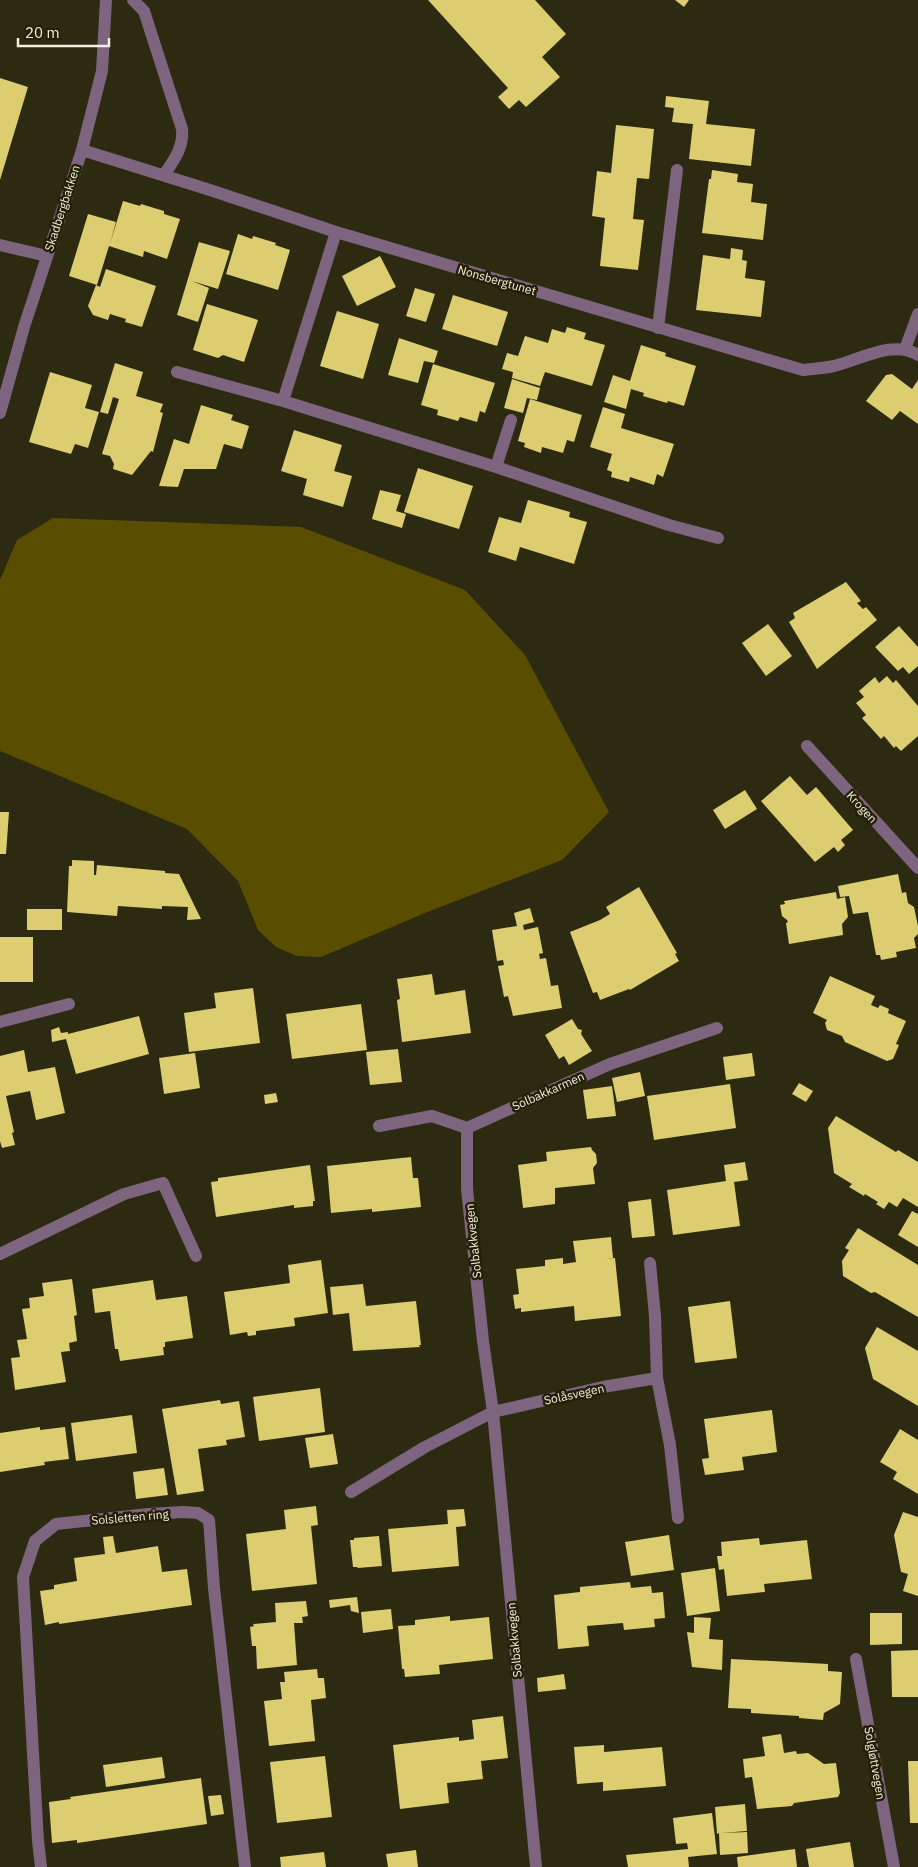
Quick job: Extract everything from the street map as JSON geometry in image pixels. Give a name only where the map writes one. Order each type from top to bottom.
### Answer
[{"type":"street","name":"Skadbergbakken","points":[[0,413],[24,327],[82,150],[102,71],[106,0]]},
{"type":"street","points":[[133,0],[144,11],[182,129],[183,140],[175,159],[164,175]]},
{"type":"street","name":"Nonsbergtunet","points":[[82,150],[336,232],[803,370],[834,366],[888,350],[905,349]]},
{"type":"street","points":[[658,328],[677,170]]},
{"type":"street","points":[[283,401],[336,232]]},
{"type":"street","points":[[0,245],[47,256]]},
{"type":"street","points":[[918,314],[905,349],[918,355]]},
{"type":"street","points":[[177,372],[283,401],[496,467],[635,514],[718,538]]},
{"type":"street","points":[[496,467],[511,420]]},
{"type":"street","name":"Krogen","points":[[807,746],[918,868]]},
{"type":"street","points":[[0,1022],[69,1004]]},
{"type":"street","name":"Solbakkarmen","points":[[467,1128],[589,1072],[717,1028]]},
{"type":"street","points":[[379,1126],[432,1116],[467,1128]]},
{"type":"street","name":"Solbakkvegen","points":[[467,1128],[467,1188],[483,1341],[493,1412],[514,1654],[536,1867]]},
{"type":"street","points":[[0,1254],[124,1194],[163,1183],[196,1256]]},
{"type":"street","points":[[650,1263],[655,1316],[656,1378],[670,1445],[678,1518]]},
{"type":"street","name":"Solåsvegen","points":[[493,1412],[603,1387],[656,1378]]},
{"type":"street","points":[[351,1492],[425,1447],[493,1412]]},
{"type":"street","name":"Solsletten ring","points":[[41,1867],[23,1577],[35,1542],[56,1524],[183,1512],[198,1513],[209,1520],[215,1598],[246,1867]]},
{"type":"street","name":"Solgløttvegen","points":[[856,1660],[894,1867]]},
{"type":"shaded area","points":[[53,518],[301,527],[465,590],[525,655],[609,812],[562,860],[425,913],[321,957],[297,956],[276,947],[258,930],[238,881],[187,829],[0,751],[0,580],[17,540]]},
{"type":"building","points":[[428,0],[535,0],[566,34],[542,57],[560,77],[526,107],[519,100],[509,109],[498,97],[508,88]]},
{"type":"building","points":[[675,0],[689,0],[684,7]]},
{"type":"building","points":[[0,78],[28,87],[0,180]]},
{"type":"building","points":[[666,96],[709,101],[706,124],[755,129],[751,166],[689,159],[693,124],[672,122],[674,108],[665,107]]},
{"type":"building","points":[[616,125],[654,129],[649,179],[637,178],[633,219],[644,220],[638,270],[600,266],[605,218],[592,216],[597,171],[611,173]]},
{"type":"building","points":[[712,170],[738,174],[737,182],[753,184],[751,202],[767,204],[763,240],[702,233],[709,179],[711,179]]},
{"type":"building","points":[[123,201],[164,211],[164,214],[180,219],[167,259],[144,251],[143,257],[109,246],[97,285],[69,276],[88,214],[116,222],[110,244]]},
{"type":"building","points":[[238,234],[252,239],[253,236],[276,243],[275,245],[290,250],[278,290],[226,274]]},
{"type":"building","points":[[199,242],[230,251],[218,289],[192,281],[209,288],[198,322],[177,315]]},
{"type":"building","points":[[731,248],[743,250],[742,260],[747,261],[745,278],[765,281],[761,317],[696,310],[703,255],[730,259]]},
{"type":"building","points":[[380,256],[396,287],[357,306],[342,276]]},
{"type":"building","points":[[106,269],[156,286],[142,327],[125,322],[126,319],[110,314],[108,320],[93,315],[88,306],[96,285],[100,287]]},
{"type":"building","points":[[415,288],[435,294],[426,322],[406,316]]},
{"type":"building","points":[[453,295],[508,312],[497,346],[442,329]]},
{"type":"building","points":[[207,304],[258,320],[244,362],[223,355],[218,358],[193,350]]},
{"type":"building","points":[[337,311],[379,324],[363,379],[320,366]]},
{"type":"building","points":[[567,327],[586,333],[584,339],[605,345],[592,386],[545,372],[540,386],[512,378],[513,372],[502,369],[507,353],[518,356],[525,336],[548,343],[552,329],[565,333]]},
{"type":"building","points":[[399,338],[438,351],[434,363],[424,361],[418,383],[388,375]]},
{"type":"building","points":[[641,345],[666,353],[665,356],[696,366],[684,406],[643,396],[644,393],[631,389],[626,409],[604,402],[613,375],[630,381]]},
{"type":"building","points":[[115,363],[143,372],[136,396],[163,404],[160,412],[163,413],[153,452],[151,451],[132,475],[113,469],[114,464],[110,456],[102,454],[119,399],[113,397],[108,414],[100,412]]},
{"type":"building","points":[[433,364],[495,383],[485,413],[480,411],[477,422],[460,417],[458,421],[437,415],[438,410],[421,405]]},
{"type":"building","points":[[50,372],[92,385],[85,408],[99,412],[88,448],[75,444],[71,454],[29,442]]},
{"type":"building","points":[[892,374],[912,389],[918,380],[918,424],[900,411],[892,420],[866,401],[886,375]]},
{"type":"building","points":[[512,379],[540,388],[537,400],[527,398],[523,413],[504,408]]},
{"type":"building","points":[[530,399],[582,415],[574,442],[567,440],[563,453],[542,447],[541,453],[524,447],[525,443],[518,441]]},
{"type":"building","points":[[201,405],[233,415],[231,420],[249,426],[242,449],[224,444],[216,469],[184,469],[178,487],[159,486],[174,439],[189,444]]},
{"type":"building","points":[[603,407],[625,414],[621,428],[674,444],[663,477],[657,474],[654,485],[630,477],[629,482],[611,477],[612,472],[607,470],[612,454],[590,447]]},
{"type":"building","points":[[294,430],[342,445],[334,471],[352,476],[343,507],[303,495],[307,479],[281,471]]},
{"type":"building","points":[[418,468],[473,486],[459,529],[404,512]]},
{"type":"building","points":[[380,490],[401,495],[396,511],[406,514],[402,528],[372,519]]},
{"type":"building","points":[[528,500],[570,512],[569,517],[587,522],[574,564],[520,547],[516,561],[488,552],[499,517],[521,523]]},
{"type":"building","points":[[846,582],[861,601],[857,603],[863,609],[866,607],[877,620],[817,669],[789,622],[795,618],[793,613]]},
{"type":"building","points":[[768,624],[792,656],[766,676],[742,643]]},
{"type":"building","points":[[899,626],[918,647],[918,666],[909,674],[903,667],[898,671],[875,647]]},
{"type":"building","points":[[887,676],[893,683],[896,680],[918,706],[918,736],[901,751],[896,746],[894,748],[884,736],[881,739],[862,718],[866,715],[856,703],[864,697],[859,691],[875,677],[879,683]]},
{"type":"building","points":[[790,776],[807,795],[816,787],[853,830],[841,840],[845,845],[838,852],[834,847],[815,862],[761,801]]},
{"type":"building","points":[[745,790],[757,809],[725,829],[713,810]]},
{"type":"building","points":[[0,812],[9,812],[6,854],[0,854]]},
{"type":"building","points":[[72,860],[94,861],[94,875],[96,875],[97,865],[179,874],[201,919],[187,920],[188,907],[162,906],[162,909],[118,906],[117,916],[67,912],[69,866],[72,866]]},
{"type":"building","points":[[898,874],[902,893],[906,892],[908,903],[914,907],[918,926],[918,934],[914,938],[916,948],[896,952],[897,957],[881,960],[880,955],[876,955],[868,912],[853,914],[849,896],[840,897],[838,886]]},
{"type":"building","points":[[639,887],[677,953],[675,954],[679,961],[630,990],[600,1000],[597,992],[593,993],[570,932],[610,914],[606,907]]},
{"type":"building","points":[[836,892],[837,899],[845,897],[848,917],[842,924],[843,935],[789,944],[786,923],[788,922],[782,916],[780,905],[785,904],[784,901]]},
{"type":"building","points":[[530,908],[534,922],[523,925],[524,930],[538,927],[543,953],[539,954],[540,959],[546,958],[551,986],[558,985],[562,1008],[513,1016],[508,996],[504,997],[498,966],[504,965],[503,960],[497,961],[492,930],[517,926],[514,913]]},
{"type":"building","points":[[27,909],[62,909],[62,930],[27,930]]},
{"type":"building","points":[[0,937],[33,937],[33,982],[0,982]]},
{"type":"building","points":[[432,974],[435,995],[465,990],[471,1033],[402,1042],[397,1000],[400,999],[397,979]]},
{"type":"building","points":[[830,976],[875,996],[871,1005],[878,1008],[880,1005],[889,1009],[888,1013],[906,1021],[896,1044],[899,1045],[893,1059],[887,1061],[845,1042],[842,1036],[827,1030],[825,1023],[827,1020],[813,1013]]},
{"type":"building","points":[[253,988],[260,1043],[189,1052],[184,1013],[216,1008],[214,993]]},
{"type":"building","points":[[361,1004],[367,1050],[292,1059],[286,1014]]},
{"type":"building","points":[[139,1016],[149,1054],[76,1074],[66,1039],[52,1042],[51,1030],[59,1027],[61,1033],[68,1032],[68,1034]]},
{"type":"building","points":[[572,1019],[578,1029],[582,1030],[581,1034],[592,1051],[569,1065],[564,1056],[559,1059],[545,1035]]},
{"type":"building","points":[[398,1049],[402,1082],[370,1085],[366,1052]]},
{"type":"building","points":[[24,1050],[28,1072],[55,1067],[65,1113],[36,1120],[30,1091],[6,1096],[15,1145],[2,1148],[0,1141],[0,1056]]},
{"type":"building","points":[[195,1053],[200,1088],[164,1094],[159,1058]]},
{"type":"building","points":[[752,1053],[755,1076],[726,1080],[723,1057]]},
{"type":"building","points":[[640,1072],[645,1096],[617,1102],[612,1078]]},
{"type":"building","points":[[799,1083],[813,1091],[806,1102],[792,1094]]},
{"type":"building","points":[[730,1084],[736,1128],[654,1140],[647,1096]]},
{"type":"building","points":[[612,1086],[616,1116],[587,1119],[583,1090]]},
{"type":"building","points":[[276,1093],[278,1102],[265,1104],[264,1095]]},
{"type":"building","points":[[836,1116],[896,1152],[898,1150],[918,1162],[918,1207],[903,1198],[897,1207],[889,1202],[884,1209],[876,1204],[878,1202],[849,1187],[852,1184],[834,1173],[828,1128]]},
{"type":"building","points":[[591,1147],[596,1154],[597,1163],[593,1168],[595,1184],[555,1188],[555,1204],[523,1208],[518,1165],[547,1161],[546,1152]]},
{"type":"building","points":[[411,1157],[413,1178],[418,1178],[421,1207],[372,1212],[372,1209],[331,1213],[327,1166]]},
{"type":"building","points":[[745,1162],[748,1180],[734,1182],[740,1226],[673,1235],[667,1190],[726,1181],[724,1165]]},
{"type":"building","points":[[310,1165],[315,1201],[313,1201],[313,1206],[294,1208],[294,1205],[216,1217],[211,1182],[218,1181],[218,1178]]},
{"type":"building","points":[[651,1199],[655,1236],[632,1238],[628,1202]]},
{"type":"building","points":[[912,1211],[918,1214],[918,1247],[898,1235]]},
{"type":"building","points":[[858,1228],[918,1265],[918,1317],[843,1276],[842,1261],[849,1250],[845,1248]]},
{"type":"building","points":[[611,1237],[613,1258],[605,1259],[615,1258],[621,1316],[575,1321],[574,1306],[521,1312],[521,1308],[515,1309],[513,1295],[519,1294],[516,1269],[545,1266],[545,1260],[563,1258],[563,1264],[576,1262],[573,1241]]},
{"type":"building","points":[[321,1260],[328,1313],[294,1318],[295,1326],[256,1331],[256,1335],[248,1336],[247,1332],[230,1335],[224,1292],[290,1283],[288,1265]]},
{"type":"building","points":[[72,1279],[77,1315],[74,1316],[77,1341],[69,1343],[70,1351],[61,1352],[66,1382],[15,1390],[11,1358],[20,1357],[17,1340],[27,1339],[22,1309],[30,1308],[29,1298],[44,1296],[42,1283]]},
{"type":"building","points":[[153,1280],[156,1300],[187,1296],[193,1338],[165,1342],[165,1347],[163,1347],[164,1355],[120,1361],[118,1349],[115,1349],[110,1311],[95,1313],[92,1289]]},
{"type":"building","points":[[363,1284],[366,1306],[416,1301],[420,1347],[353,1351],[349,1313],[333,1315],[330,1287]]},
{"type":"building","points":[[730,1301],[737,1358],[695,1363],[688,1307]]},
{"type":"building","points":[[877,1327],[918,1351],[918,1406],[873,1379],[865,1348]]},
{"type":"building","points":[[320,1388],[325,1432],[259,1441],[253,1397]]},
{"type":"building","points":[[220,1400],[221,1404],[239,1401],[245,1437],[226,1440],[227,1445],[198,1449],[204,1491],[177,1495],[162,1409]]},
{"type":"building","points":[[772,1410],[777,1452],[742,1457],[744,1470],[705,1475],[702,1459],[709,1458],[704,1419]]},
{"type":"building","points":[[132,1415],[137,1453],[76,1461],[71,1423]]},
{"type":"building","points":[[40,1427],[40,1430],[65,1427],[69,1459],[44,1462],[45,1465],[0,1472],[0,1433]]},
{"type":"building","points":[[900,1429],[918,1440],[918,1494],[893,1479],[897,1472],[880,1462]]},
{"type":"building","points":[[333,1434],[338,1464],[310,1468],[305,1438]]},
{"type":"building","points":[[164,1468],[168,1495],[136,1499],[133,1472]]},
{"type":"building","points":[[316,1506],[318,1525],[311,1526],[317,1584],[252,1591],[246,1534],[286,1529],[284,1510]]},
{"type":"building","points":[[464,1509],[466,1526],[456,1527],[459,1566],[392,1572],[388,1529],[448,1524],[447,1510]]},
{"type":"building","points":[[903,1512],[918,1517],[918,1596],[903,1591],[908,1574],[901,1572],[894,1535]]},
{"type":"building","points":[[669,1535],[674,1570],[631,1576],[625,1542]]},
{"type":"building","points":[[113,1536],[116,1553],[158,1546],[162,1572],[187,1569],[192,1605],[45,1625],[40,1591],[54,1589],[54,1585],[77,1581],[74,1558],[105,1554],[103,1537]]},
{"type":"building","points":[[379,1536],[382,1566],[353,1567],[350,1540]]},
{"type":"building","points":[[759,1538],[760,1545],[807,1540],[812,1579],[764,1584],[765,1592],[727,1596],[724,1569],[719,1570],[717,1556],[722,1556],[721,1542]]},
{"type":"building","points":[[715,1568],[720,1611],[687,1616],[681,1573]]},
{"type":"building","points":[[630,1582],[631,1588],[651,1586],[652,1593],[663,1592],[665,1618],[654,1619],[655,1627],[624,1630],[623,1623],[587,1626],[589,1646],[558,1649],[554,1595],[580,1592],[580,1587]]},
{"type":"building","points":[[357,1597],[359,1613],[351,1611],[350,1605],[330,1608],[329,1600]]},
{"type":"building","points":[[306,1601],[308,1616],[302,1617],[303,1623],[294,1623],[297,1665],[257,1669],[256,1646],[252,1646],[250,1627],[254,1626],[253,1624],[276,1622],[275,1603]]},
{"type":"building","points":[[391,1609],[393,1629],[363,1633],[361,1612]]},
{"type":"building","points":[[870,1613],[902,1613],[902,1644],[870,1645]]},
{"type":"building","points":[[450,1616],[450,1621],[489,1617],[493,1659],[439,1665],[440,1674],[405,1677],[404,1669],[402,1669],[398,1626],[415,1625],[415,1620]]},
{"type":"building","points":[[694,1617],[711,1618],[709,1639],[723,1640],[722,1670],[692,1667],[687,1632],[694,1633]]},
{"type":"building","points":[[918,1650],[918,1697],[892,1697],[891,1651]]},
{"type":"building","points":[[731,1659],[828,1664],[828,1671],[842,1672],[840,1704],[824,1713],[823,1720],[799,1718],[799,1716],[751,1713],[751,1709],[728,1708]]},
{"type":"building","points":[[317,1669],[318,1678],[324,1678],[326,1698],[311,1700],[315,1741],[269,1746],[264,1701],[282,1699],[280,1682],[285,1682],[284,1672]]},
{"type":"building","points":[[564,1674],[566,1689],[538,1692],[537,1678]]},
{"type":"building","points":[[503,1716],[508,1758],[481,1761],[483,1779],[447,1783],[449,1803],[400,1809],[393,1745],[459,1737],[459,1741],[474,1739],[472,1720]]},
{"type":"building","points":[[781,1734],[784,1753],[796,1751],[797,1754],[808,1753],[824,1764],[836,1763],[840,1793],[838,1797],[794,1803],[792,1806],[757,1809],[752,1777],[745,1778],[743,1759],[765,1756],[762,1737]]},
{"type":"building","points":[[604,1745],[604,1752],[662,1747],[666,1786],[603,1791],[603,1782],[577,1784],[574,1747]]},
{"type":"building","points":[[325,1756],[332,1817],[277,1823],[270,1762]]},
{"type":"building","points":[[162,1757],[165,1778],[106,1787],[103,1765]]},
{"type":"building","points":[[908,1761],[918,1761],[918,1823],[910,1823]]},
{"type":"building","points":[[201,1778],[207,1824],[77,1843],[77,1840],[52,1843],[49,1802],[71,1799],[70,1797]]},
{"type":"building","points":[[221,1795],[224,1814],[211,1816],[208,1796]]},
{"type":"building","points":[[745,1804],[747,1831],[721,1833],[747,1832],[748,1853],[720,1855],[715,1807]]},
{"type":"building","points":[[712,1813],[717,1854],[688,1857],[689,1867],[628,1867],[626,1855],[688,1849],[687,1843],[676,1844],[673,1818]]},
{"type":"building","points":[[850,1842],[854,1867],[809,1867],[806,1849]]},
{"type":"building","points":[[795,1849],[797,1867],[738,1867],[737,1857]]},
{"type":"building","points":[[416,1850],[418,1867],[388,1867],[386,1854]]},
{"type":"building","points":[[324,1852],[326,1867],[281,1867],[280,1857]]}]
